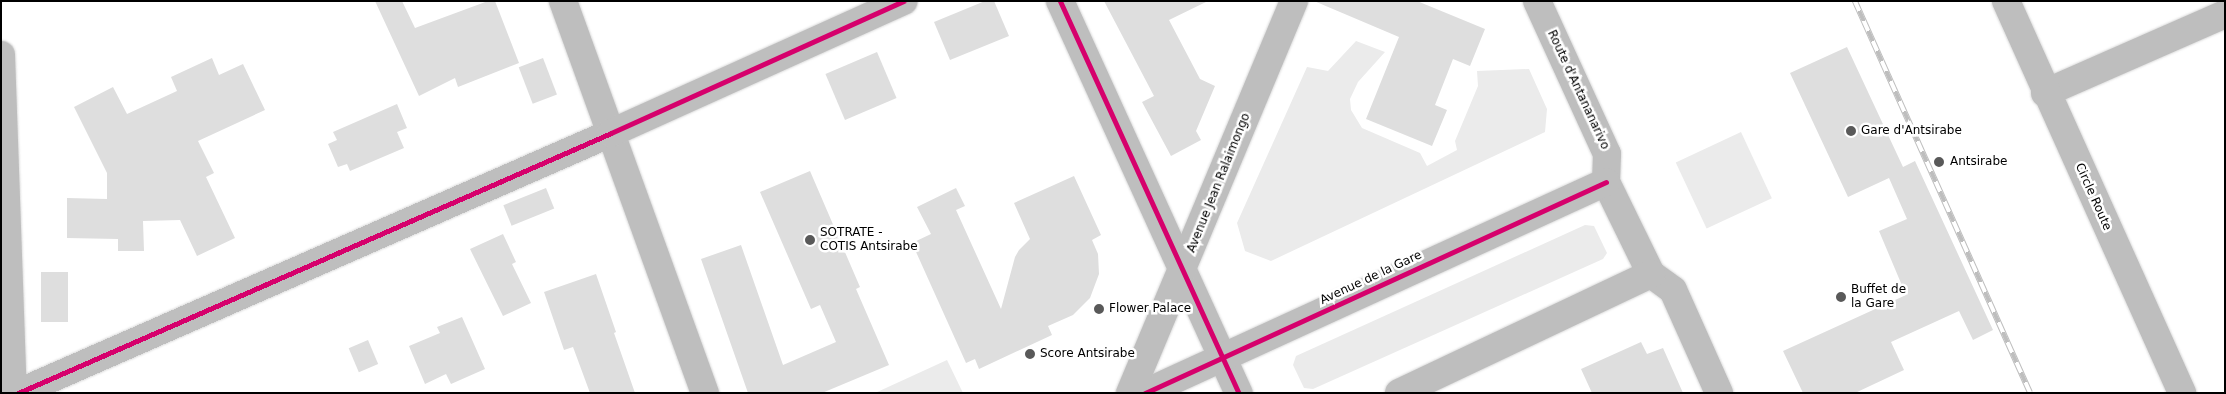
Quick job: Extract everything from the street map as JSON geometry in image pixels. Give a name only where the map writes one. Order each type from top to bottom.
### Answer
[{"type":"street","points":[[563,1],[705,393]]},
{"type":"street","points":[[18,393],[611,133],[904,1]]},
{"type":"street","points":[[1060,1],[1184,268],[1238,393]]},
{"type":"street","name":"Avenue Jean Ralaimongo","points":[[1130,393],[1184,268],[1294,1]]},
{"type":"street","name":"Route d'Antananarivo","points":[[1537,1],[1607,154],[1606,182]]},
{"type":"street","name":"Circle Route","points":[[2006,1],[2045,92],[2182,393]]},
{"type":"street","points":[[2045,92],[2211,12]]},
{"type":"street","points":[[1,56],[14,393]]},
{"type":"street","points":[[1606,182],[1651,274],[1672,290],[1719,393]]},
{"type":"street","name":"Avenue de la Gare","points":[[1146,393],[1606,182]]},
{"type":"street","points":[[1399,393],[1651,274]]},
{"type":"shaded area","points":[[1356,41],[1385,52],[1358,82],[1350,99],[1351,110],[1362,128],[1420,153],[1427,166],[1457,150],[1455,141],[1478,86],[1477,71],[1529,69],[1547,109],[1545,132],[1271,261],[1245,251],[1237,223],[1307,67],[1328,71]]},
{"type":"shaded area","points":[[1741,132],[1772,198],[1707,229],[1676,162]]},
{"type":"shaded area","points":[[1585,225],[1594,226],[1607,253],[1603,259],[1313,389],[1304,388],[1293,365],[1296,356]]},
{"type":"shaded area","points":[[947,360],[963,393],[875,393]]},
{"type":"building","points":[[375,1],[402,1],[415,28],[488,1],[495,1],[519,63],[458,87],[455,78],[419,96]]},
{"type":"building","points":[[985,1],[994,1],[1009,36],[950,60],[934,22]]},
{"type":"building","points":[[1104,1],[1208,1],[1169,20],[1200,79],[1215,86],[1196,131],[1201,140],[1171,156],[1142,102],[1154,96]]},
{"type":"building","points":[[1314,1],[1417,1],[1485,29],[1470,66],[1453,59],[1435,105],[1447,110],[1432,146],[1366,119],[1399,37]]},
{"type":"building","points":[[1847,47],[1903,167],[1915,161],[1993,330],[1973,340],[1959,311],[1891,342],[1904,370],[1855,393],[1803,393],[1783,351],[1906,295],[1879,231],[1907,219],[1889,178],[1848,197],[1790,73]]},
{"type":"building","points":[[877,52],[897,98],[845,120],[825,74]]},
{"type":"building","points":[[212,58],[219,75],[243,64],[265,110],[198,141],[214,173],[206,177],[235,238],[197,256],[180,220],[143,221],[144,251],[118,251],[118,239],[67,238],[67,198],[107,199],[107,173],[74,107],[113,87],[127,114],[177,91],[171,77]]},
{"type":"building","points":[[543,58],[557,94],[533,104],[519,67]]},
{"type":"building","points":[[397,104],[407,128],[397,132],[404,148],[350,171],[347,164],[338,167],[328,144],[337,140],[333,132]]},
{"type":"building","points":[[810,171],[860,287],[856,289],[889,365],[822,393],[748,393],[701,259],[741,245],[783,365],[836,342],[820,305],[811,309],[760,192]]},
{"type":"building","points":[[1074,176],[1101,235],[1092,240],[1098,254],[1099,274],[1090,298],[1073,315],[1048,326],[1052,335],[979,369],[975,359],[966,363],[912,243],[931,234],[917,207],[956,188],[965,206],[956,210],[1001,309],[1015,257],[1030,239],[1014,203]]},
{"type":"building","points":[[546,188],[554,208],[512,226],[503,205]]},
{"type":"building","points":[[503,234],[516,262],[512,264],[531,303],[503,316],[470,249]]},
{"type":"building","points":[[41,272],[68,272],[68,322],[41,322]]},
{"type":"building","points":[[596,274],[635,393],[590,393],[573,347],[564,350],[544,292]]},
{"type":"building","points":[[462,317],[485,369],[451,384],[446,374],[425,384],[409,346],[440,333],[437,327]]},
{"type":"building","points":[[368,340],[378,364],[359,372],[349,348]]},
{"type":"building","points":[[1641,342],[1647,354],[1663,348],[1683,393],[1592,393],[1581,369]]},
{"type":"railway","points":[[1855,1],[2030,393]]},
{"type":"cycle path","points":[[18,393],[611,133],[904,1]]},
{"type":"cycle path","points":[[1060,1],[1239,393]]},
{"type":"cycle path","points":[[1145,393],[1606,182]]},
{"type":"place","name":"Gare d'Antsirabe","points":[[1851,131]]},
{"type":"place","name":"Antsirabe","points":[[1939,162]]},
{"type":"place","name":"SOTRATE - COTIS Antsirabe","points":[[810,240]]},
{"type":"place","name":"Buffet de la Gare","points":[[1841,297]]},
{"type":"place","name":"Flower Palace","points":[[1099,309]]},
{"type":"place","name":"Score Antsirabe","points":[[1030,354]]}]
